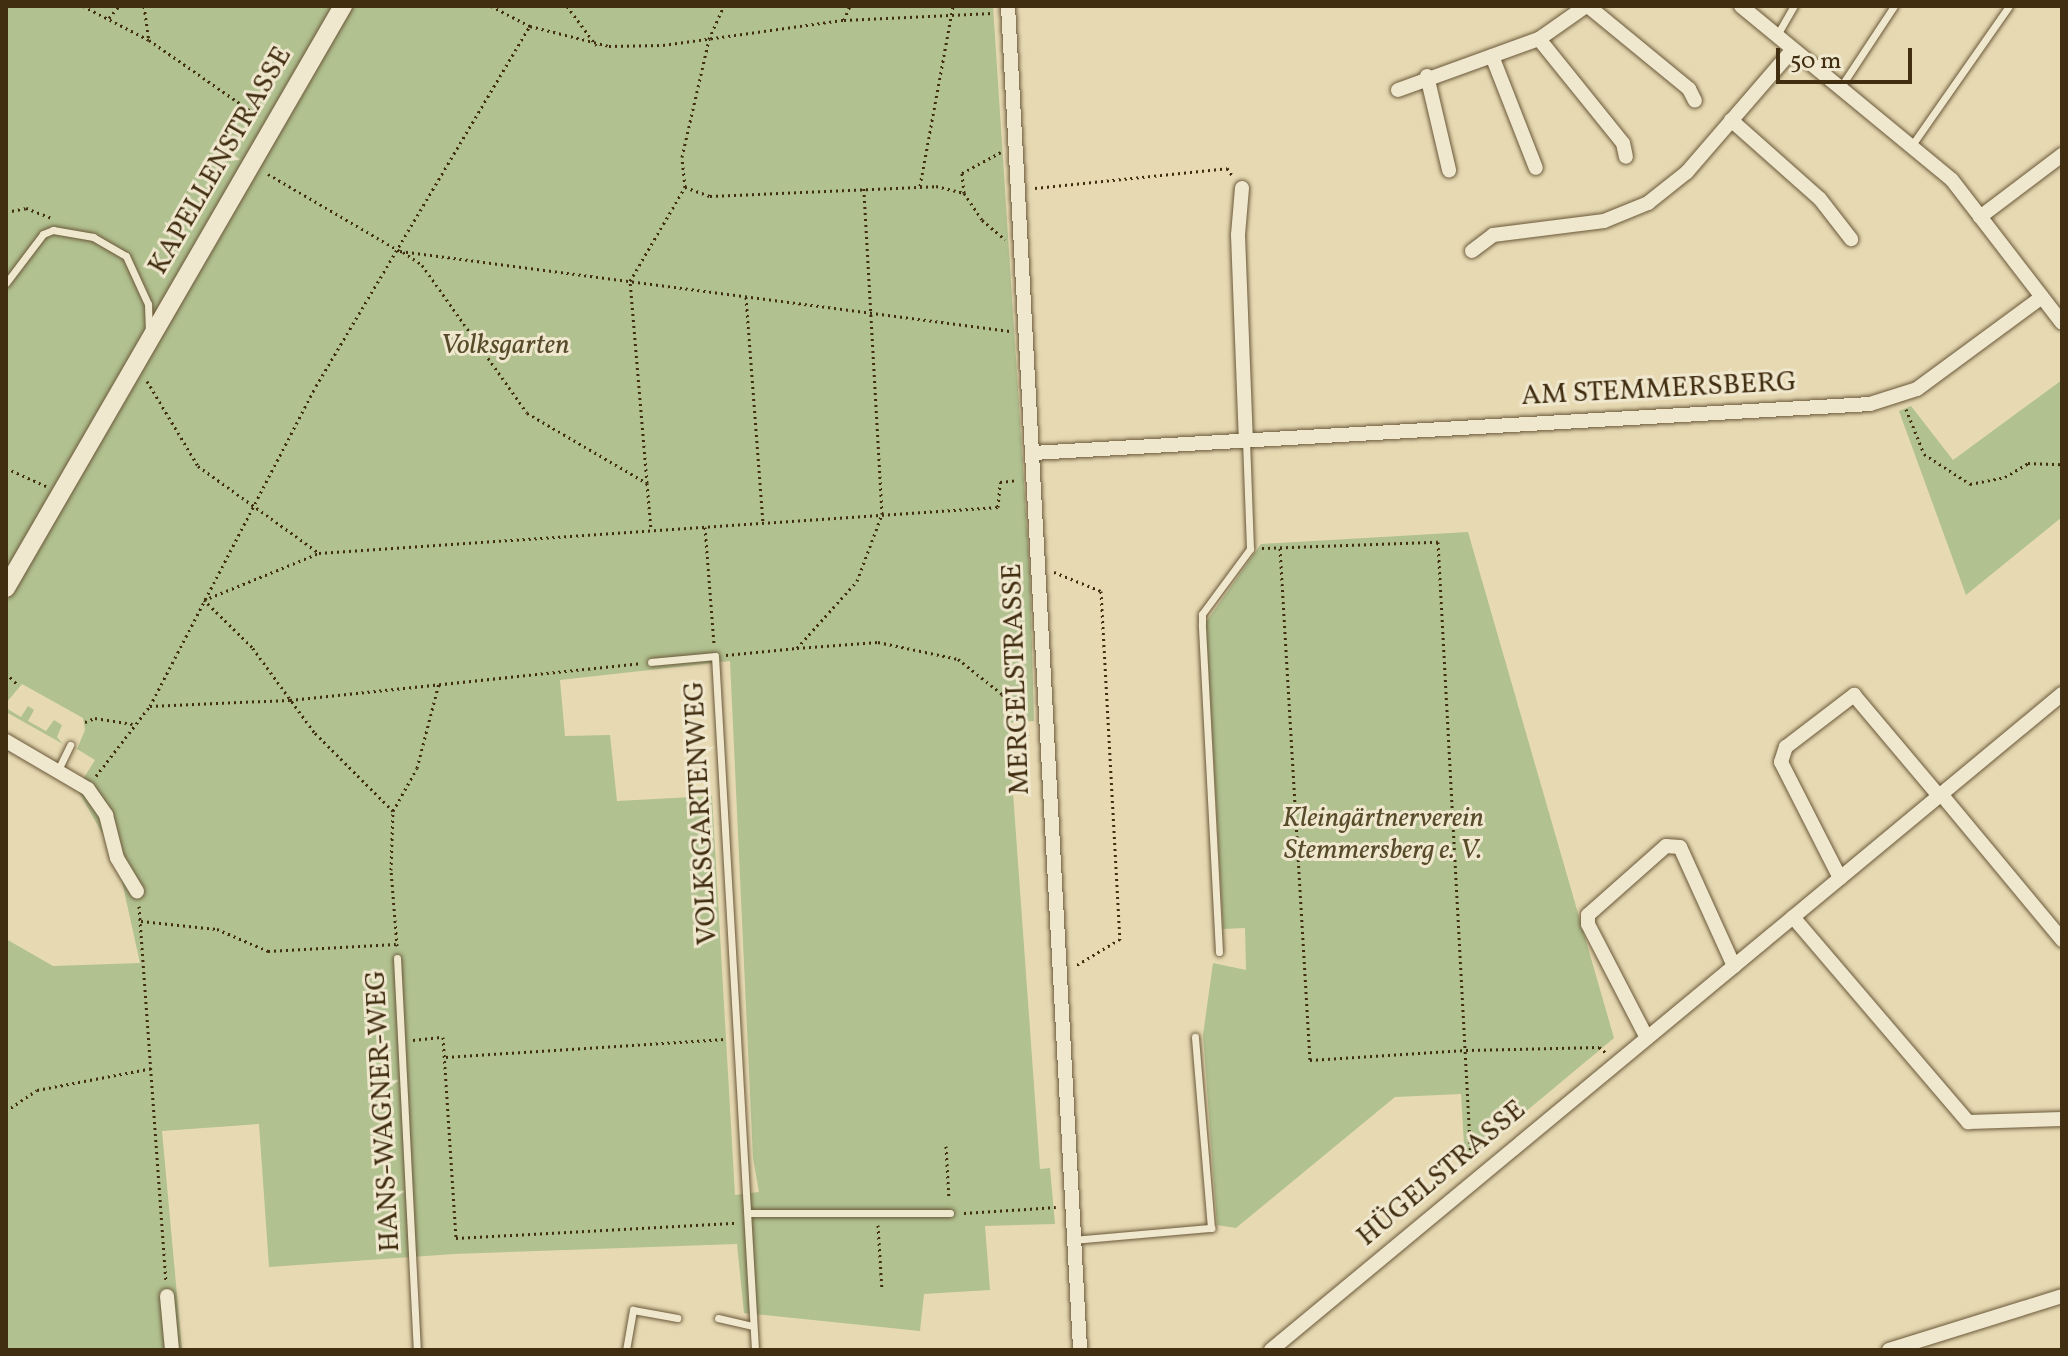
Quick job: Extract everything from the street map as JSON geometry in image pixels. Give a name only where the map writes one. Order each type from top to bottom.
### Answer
[{"type":"street","name":"KAPELLENSTRASSE","points":[[6,588],[343,6]]},
{"type":"street","points":[[1398,90],[1427,76],[1539,39],[1587,6],[1689,89],[1695,101]]},
{"type":"street","points":[[1741,6],[1952,180],[2062,323]]},
{"type":"street","name":"MERGELSTRASSE","points":[[1008,10],[1028,332],[1046,767],[1080,1350]]},
{"type":"street","points":[[1539,39],[1623,143],[1626,157]]},
{"type":"street","points":[[1472,251],[1493,235],[1604,221],[1648,203],[1687,172],[1793,49]]},
{"type":"street","points":[[1492,56],[1536,168]]},
{"type":"street","points":[[1427,76],[1449,170]]},
{"type":"street","points":[[1731,120],[1820,199],[1851,239]]},
{"type":"street","points":[[1980,217],[2062,155]]},
{"type":"street","points":[[1242,188],[1238,235],[1246,439]]},
{"type":"street","name":"AM STEMMERSBERG","points":[[1033,453],[1870,404],[1901,397],[2042,297]]},
{"type":"street","name":"HÜGELSTRASSE","points":[[1271,1350],[2062,694]]},
{"type":"street","points":[[1840,878],[1781,762],[1786,747],[1854,695],[2062,940]]},
{"type":"street","points":[[6,741],[88,789],[106,815],[117,858],[137,891]]},
{"type":"street","points":[[1647,1038],[1588,924],[1588,915],[1666,846],[1680,847],[1734,966]]},
{"type":"street","points":[[1793,917],[1968,1122],[2062,1119]]},
{"type":"street","points":[[167,1296],[172,1350]]},
{"type":"street","points":[[1889,1350],[2062,1296]]},
{"type":"lane","points":[[1777,35],[1794,6]]},
{"type":"lane","points":[[1840,88],[1894,6]]},
{"type":"lane","points":[[1912,145],[2009,6]]},
{"type":"lane","name":"KAPELLENSTRASSE","points":[[6,283],[43,234],[53,230],[81,233],[126,256],[148,304],[148,344]]},
{"type":"lane","points":[[1219,952],[1202,614],[1250,549],[1246,439]]},
{"type":"lane","name":"VOLKSGARTENWEG","points":[[651,662],[715,656],[755,1350]]},
{"type":"lane","points":[[58,770],[70,745]]},
{"type":"lane","name":"HANS-WAGNER-WEG","points":[[397,958],[417,1350]]},
{"type":"lane","points":[[1073,1240],[1211,1228],[1195,1037]]},
{"type":"lane","points":[[748,1217],[950,1213]]},
{"type":"lane","points":[[626,1350],[633,1310],[677,1318]]},
{"type":"lane","points":[[718,1318],[753,1326]]},
{"type":"path","points":[[83,6],[149,40],[272,127]]},
{"type":"path","points":[[109,19],[119,6]]},
{"type":"path","points":[[144,6],[149,40]]},
{"type":"path","points":[[491,6],[530,26],[596,45],[709,39],[953,9],[1008,10]]},
{"type":"path","points":[[567,6],[596,45]]},
{"type":"path","points":[[651,530],[630,281],[685,187],[682,157],[709,39],[724,6]]},
{"type":"path","points":[[844,20],[850,6]]},
{"type":"path","points":[[920,186],[953,9]]},
{"type":"path","points":[[88,789],[133,724],[150,706],[316,386],[400,251],[530,26]]},
{"type":"path","points":[[1016,143],[962,173],[964,193],[982,220],[1022,251]]},
{"type":"path","points":[[251,164],[422,265],[527,413],[647,483]]},
{"type":"path","points":[[1020,190],[1227,168],[1242,188]]},
{"type":"path","points":[[685,187],[710,196],[920,186],[964,193]]},
{"type":"path","points":[[797,648],[857,581],[882,514],[864,187]]},
{"type":"path","points":[[6,212],[38,212],[81,233]]},
{"type":"path","points":[[400,251],[1028,332]]},
{"type":"path","points":[[746,297],[763,523]]},
{"type":"path","points":[[137,363],[198,466],[319,553]]},
{"type":"path","points":[[1901,397],[1924,454],[1970,484],[2005,477],[2028,463],[2062,464]]},
{"type":"path","points":[[6,468],[35,480]]},
{"type":"path","points":[[204,600],[319,553],[998,507],[1000,482],[1013,480]]},
{"type":"path","points":[[705,526],[715,656],[878,642],[958,659],[1002,694],[1046,767]]},
{"type":"path","points":[[1250,549],[1438,542],[1473,1181]]},
{"type":"path","points":[[1280,548],[1310,1060],[1466,1050],[1599,1047],[1618,1061]]},
{"type":"path","points":[[1039,566],[1101,591],[1120,939],[1058,977]]},
{"type":"path","points":[[204,600],[252,647],[314,732],[393,811],[417,768],[439,683]]},
{"type":"path","name":"VOLKSGARTENWEG","points":[[150,706],[290,700],[651,662]]},
{"type":"path","points":[[6,673],[17,684]]},
{"type":"path","points":[[85,722],[95,718],[133,724]]},
{"type":"path","name":"HANS-WAGNER-WEG","points":[[393,811],[391,870],[397,958]]},
{"type":"path","points":[[137,891],[154,1068],[167,1296]]},
{"type":"path","points":[[141,921],[217,929],[268,951],[396,944]]},
{"type":"path","points":[[401,1041],[443,1037],[456,1238],[748,1217]]},
{"type":"path","points":[[444,1057],[737,1038]]},
{"type":"path","points":[[6,1111],[37,1090],[154,1068]]},
{"type":"path","points":[[946,1146],[950,1213]]},
{"type":"path","points":[[974,1212],[1072,1206]]},
{"type":"path","points":[[877,1213],[882,1290]]},
{"type":"green space","name":"Volksgarten","points":[[6,6],[993,6],[1030,574],[1034,721],[1008,723],[1040,1169],[1050,1168],[1055,1224],[985,1226],[990,1290],[924,1294],[920,1331],[744,1313],[737,1244],[454,1254],[269,1267],[259,1124],[162,1131],[182,1350],[6,1350],[6,939],[53,966],[140,963],[117,859],[77,789],[95,760],[77,749],[85,730],[83,718],[22,684],[6,703],[6,603],[165,329],[6,581]],"holes":[[[730,661],[753,1158],[759,1192],[735,1195],[712,796],[617,801],[610,735],[565,736],[560,680]]]},
{"type":"green space","points":[[2062,380],[2062,517],[1966,595],[1899,411],[1911,406],[1953,460]]},
{"type":"green space","name":"Kleingärtnerverein Stemmersberg e. V.","points":[[1468,532],[1614,1038],[1465,1162],[1461,1094],[1395,1097],[1236,1228],[1217,1225],[1203,1035],[1213,963],[1246,970],[1245,928],[1223,929],[1206,622],[1261,544]]},
{"type":"green space","points":[[28,706],[34,710],[28,721],[46,731],[54,720],[62,725],[57,737],[63,744],[6,712],[6,708],[21,717]]}]
